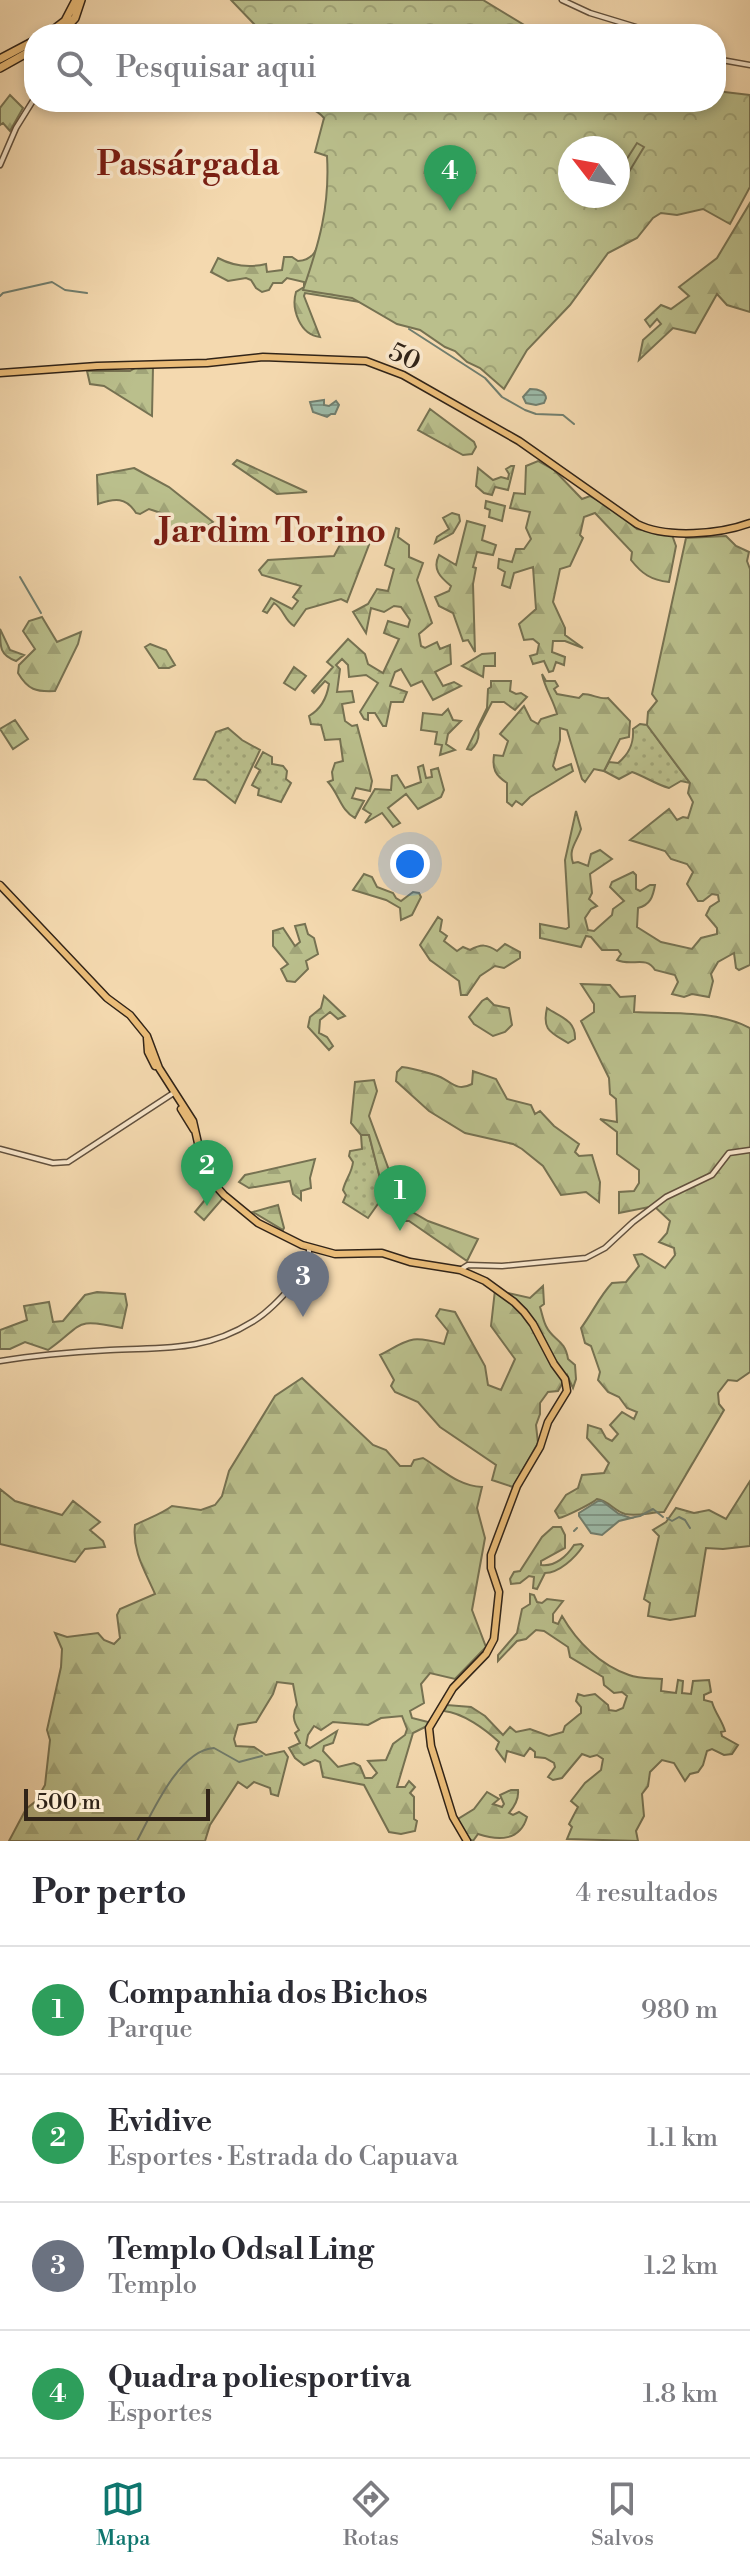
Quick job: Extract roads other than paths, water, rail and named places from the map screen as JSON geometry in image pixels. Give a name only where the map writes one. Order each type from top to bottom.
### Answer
[{"type":"highway","points":[[61,24],[79,0]]},
{"type":"highway","points":[[69,24],[75,18],[79,0]]},
{"type":"highway","points":[[0,59],[24,46]]},
{"type":"highway","points":[[0,68],[24,55]]},
{"type":"main road","name":"50","points":[[0,373],[97,366],[196,364],[263,357],[356,359],[403,375],[539,454],[637,524],[649,529],[717,533],[750,523]]},
{"type":"main road","points":[[518,436],[539,454]]},
{"type":"main road","points":[[0,885],[107,998],[130,1015],[147,1036],[152,1055],[190,1120]]},
{"type":"main road","points":[[152,1055],[197,1133],[202,1165],[215,1186],[258,1223],[309,1247],[335,1254],[382,1253],[410,1262],[460,1270],[496,1287],[524,1312],[565,1379],[568,1389],[517,1486],[491,1555],[491,1568],[499,1592],[494,1639],[486,1654],[453,1688],[429,1731],[453,1817],[467,1841]]},
{"type":"street","points":[[562,0],[626,24]]},
{"type":"street","points":[[726,61],[750,65]]},
{"type":"street","points":[[0,165],[26,112]]},
{"type":"street","points":[[0,1149],[53,1163],[68,1162],[173,1094]]},
{"type":"street","points":[[460,1270],[468,1265],[502,1266],[586,1258],[605,1248],[666,1197],[712,1175],[729,1153],[750,1150]]},
{"type":"street","points":[[0,1361],[108,1350],[179,1348],[225,1335],[258,1319],[301,1276],[309,1272],[309,1247]]},
{"type":"waterway","points":[[0,296],[52,282],[65,290],[87,293]]},
{"type":"waterway","points":[[409,329],[485,378],[502,397],[536,414],[563,415],[574,424]]},
{"type":"waterway","points":[[20,577],[41,613]]},
{"type":"waterway","points":[[630,1518],[653,1509],[663,1517]]},
{"type":"waterway","points":[[667,1518],[672,1521],[679,1517],[690,1528]]},
{"type":"waterway","points":[[574,1531],[577,1528]]},
{"type":"waterway","points":[[137,1841],[168,1785],[189,1759],[201,1751],[214,1748],[239,1762],[262,1756]]},
{"type":"place","name":"Quadra poliesportiva","points":[[450,211]]},
{"type":"place","name":"Evidive","points":[[207,1206]]},
{"type":"place","name":"Companhia dos Bichos","points":[[400,1231]]},
{"type":"place","name":"Templo Odsal Ling","points":[[303,1317]]},
{"type":"district","name":"Passárgada","points":[[188,163]]},
{"type":"district","name":"Jardim Torino","points":[[272,530]]}]
